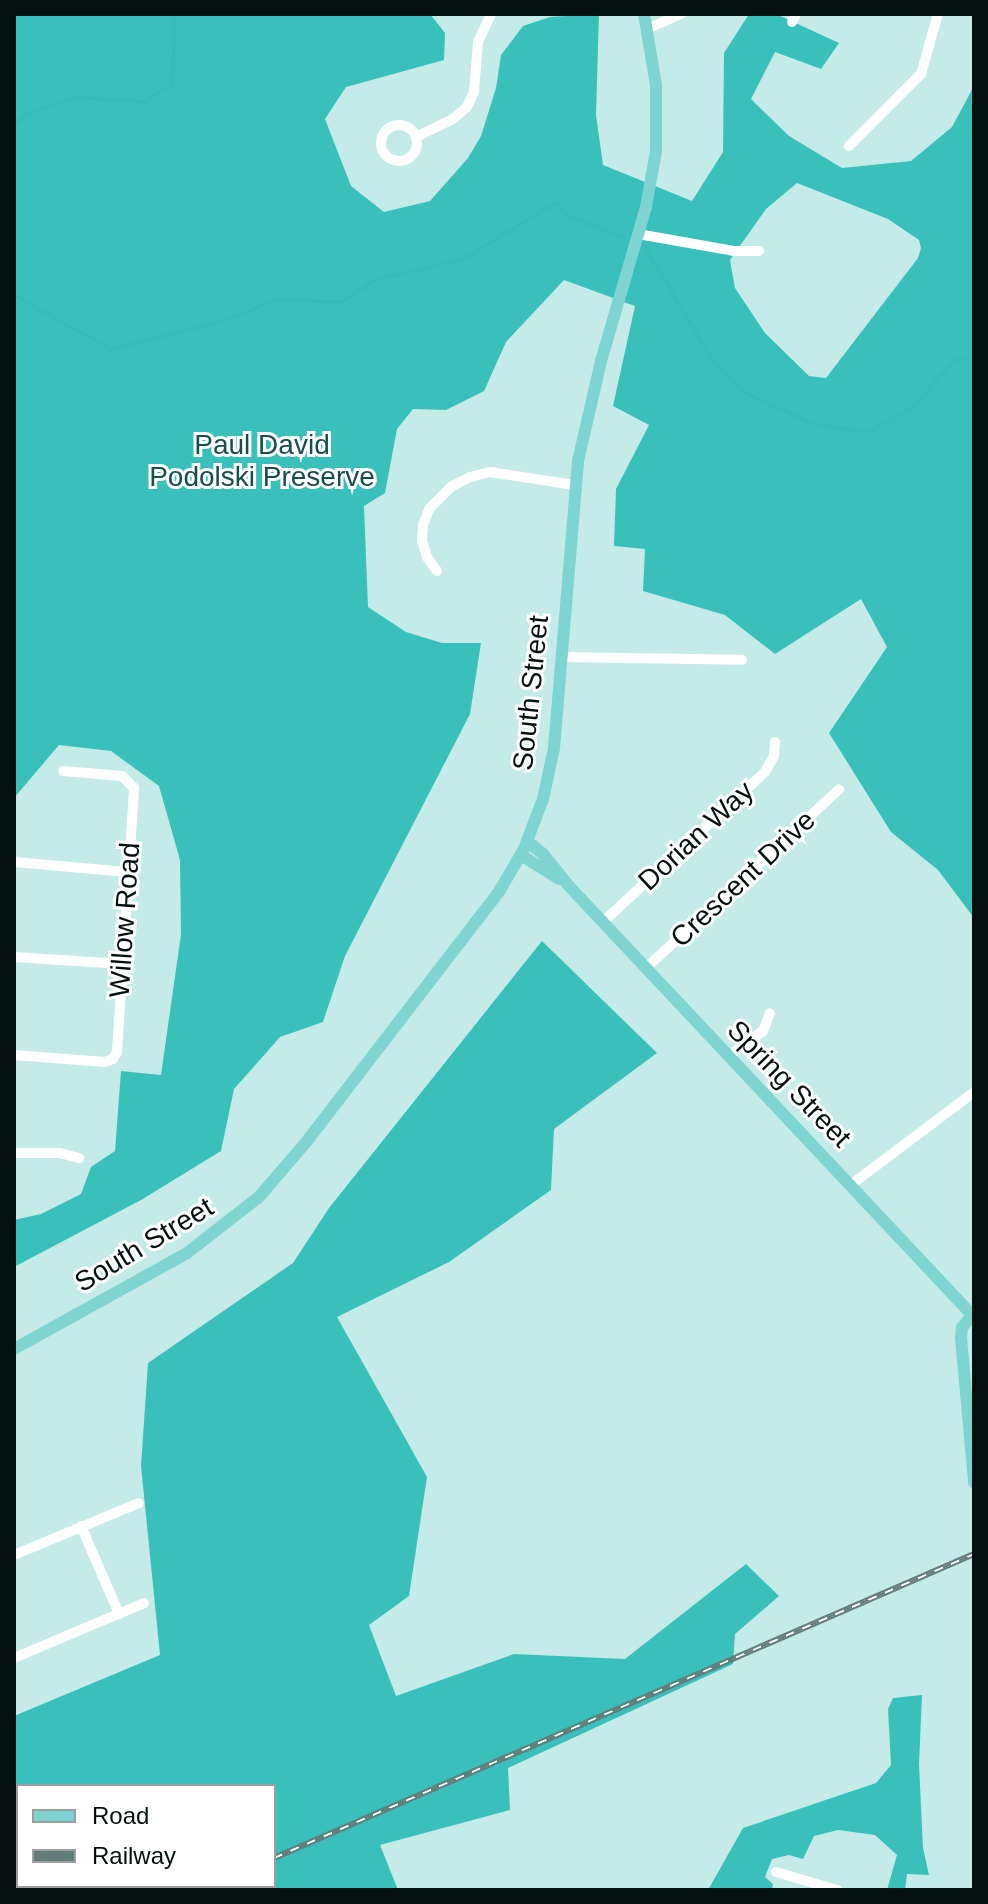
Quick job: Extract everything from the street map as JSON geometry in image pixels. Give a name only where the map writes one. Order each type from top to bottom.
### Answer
[{"type":"main road","name":"South Street","points":[[14,1349],[187,1253],[259,1197],[307,1141],[492,900],[521,855],[551,764],[574,485],[588,411],[638,234],[656,151],[656,85],[644,14]]},
{"type":"main road","name":"Spring Street","points":[[527,841],[543,854],[568,885],[973,1316]]},
{"type":"main road","name":"Spring Street","points":[[521,855],[568,885]]},
{"type":"main road","points":[[973,1316],[963,1324],[961,1338],[974,1482]]},
{"type":"street","points":[[416,137],[453,119],[467,107],[474,92],[478,42],[491,14]]},
{"type":"street","points":[[647,29],[681,14]]},
{"type":"street","points":[[849,146],[921,74],[938,14]]},
{"type":"street","points":[[638,234],[734,251],[759,251]]},
{"type":"street","points":[[437,571],[424,549],[423,525],[429,509],[451,487],[490,472],[574,485]]},
{"type":"street","points":[[561,657],[742,660]]},
{"type":"street","name":"Dorian Way","points":[[603,922],[765,772],[774,756],[775,742]]},
{"type":"street","name":"Willow Road","points":[[14,1055],[105,1062],[113,1059],[135,796],[131,781],[122,776],[63,771]]},
{"type":"street","name":"Crescent Drive","points":[[646,968],[839,789]]},
{"type":"street","points":[[14,862],[128,872]]},
{"type":"street","points":[[14,957],[123,964]]},
{"type":"street","points":[[729,1056],[763,1031],[770,1013]]},
{"type":"street","points":[[852,1184],[974,1092]]},
{"type":"street","points":[[14,1153],[60,1153],[79,1158]]},
{"type":"street","points":[[14,1555],[139,1503]]},
{"type":"street","points":[[81,1526],[119,1614]]},
{"type":"street","points":[[14,1658],[144,1603]]},
{"type":"street","points":[[776,1872],[837,1890]]},
{"type":"green space","name":"Paul David Podolski Preserve","points":[[14,14],[430,14],[445,33],[444,60],[346,87],[325,119],[351,186],[384,212],[430,201],[468,158],[481,136],[496,88],[501,55],[523,26],[550,17],[599,14],[596,115],[603,165],[692,201],[723,152],[724,53],[749,14],[776,14],[839,43],[821,69],[775,52],[751,99],[789,136],[842,168],[911,161],[952,127],[974,86],[974,918],[938,870],[891,832],[829,733],[887,647],[861,599],[775,654],[725,615],[643,591],[645,549],[614,546],[616,489],[649,425],[613,406],[635,306],[564,280],[506,342],[484,391],[446,410],[413,409],[397,429],[385,493],[364,506],[368,607],[406,632],[442,643],[481,643],[470,714],[345,956],[323,1022],[280,1037],[234,1089],[221,1151],[141,1200],[14,1267],[14,1220],[41,1214],[81,1194],[91,1167],[115,1151],[121,1071],[161,1075],[181,934],[180,860],[159,786],[111,751],[59,745],[14,798]],"holes":[[[797,183],[888,219],[919,240],[921,248],[918,258],[826,378],[809,376],[765,333],[735,288],[730,260],[766,209]]]},
{"type":"green space","points":[[542,941],[657,1053],[554,1129],[551,1190],[449,1262],[337,1317],[427,1477],[409,1596],[369,1625],[396,1696],[514,1654],[625,1659],[746,1564],[779,1596],[735,1634],[733,1664],[508,1768],[510,1810],[380,1845],[398,1890],[14,1890],[14,1716],[160,1655],[141,1466],[148,1363],[293,1263],[329,1208]]},
{"type":"green space","points":[[922,1695],[919,1764],[923,1848],[929,1875],[907,1874],[905,1890],[887,1890],[897,1855],[875,1835],[838,1830],[814,1836],[803,1859],[789,1855],[772,1859],[765,1877],[773,1884],[772,1890],[708,1890],[743,1828],[876,1783],[891,1765],[888,1709],[893,1698]]},
{"type":"waterway","points":[[14,126],[25,114],[75,97],[144,101],[172,83],[174,14]]},
{"type":"waterway","points":[[14,295],[111,349],[234,317],[272,300],[343,301],[376,279],[464,258],[555,202],[569,216],[626,238]]},
{"type":"waterway","points":[[645,247],[713,362],[748,394],[811,423],[865,432],[910,409],[955,359],[974,359]]},
{"type":"railway","points":[[276,1857],[974,1554]]},
{"type":"railway","points":[[206,1890],[210,1888]]}]
